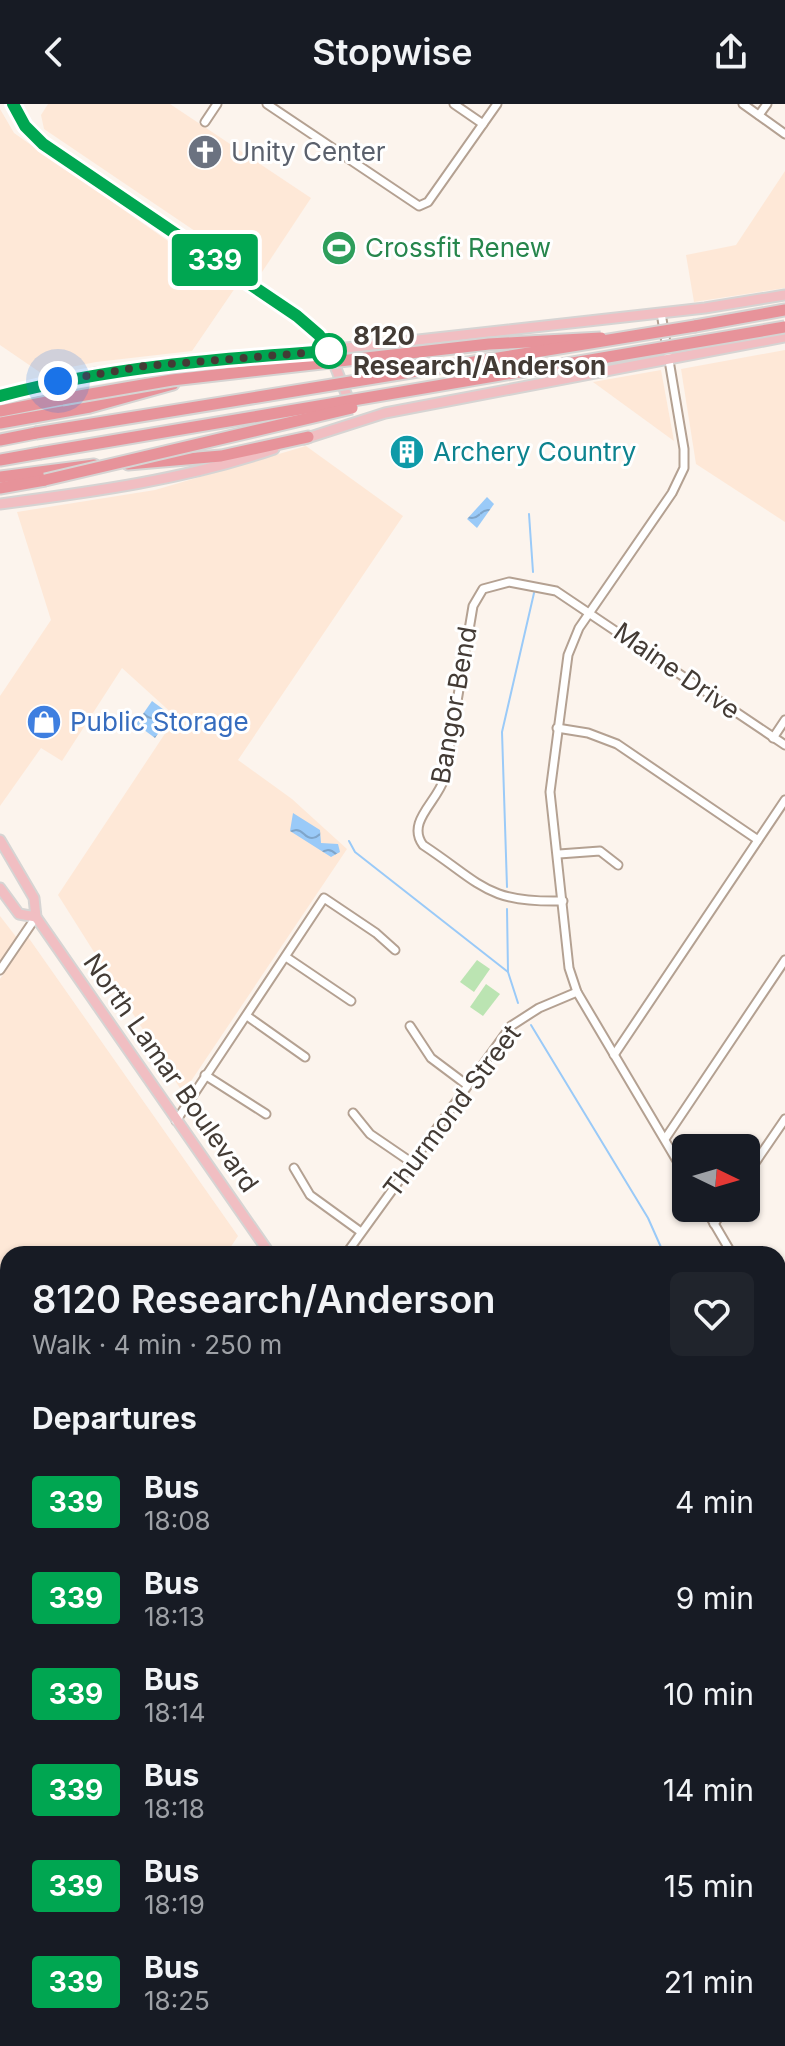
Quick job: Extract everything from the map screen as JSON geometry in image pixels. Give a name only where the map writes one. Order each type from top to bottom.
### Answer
[{"type":"highway","points":[[0,440],[785,310]]},
{"type":"highway","points":[[0,460],[785,327]]},
{"type":"highway","points":[[0,411],[172,380],[489,344],[587,336],[613,340]]},
{"type":"highway","points":[[0,423],[90,407],[298,354]]},
{"type":"highway","points":[[0,488],[360,406],[398,392]]},
{"type":"highway","points":[[0,477],[58,468],[181,461],[308,437]]},
{"type":"main road","points":[[17,108],[25,126],[43,144],[297,316],[319,335],[329,351],[357,421]]},
{"type":"main road","points":[[0,396],[95,373],[145,366],[329,351],[661,313],[785,295]]},
{"type":"main road","points":[[0,504],[86,493],[215,466],[357,421],[668,357],[785,337]]},
{"type":"main road","points":[[667,345],[681,355]]},
{"type":"main road","name":"North Lamar Boulevard","points":[[0,840],[34,898],[36,917],[264,1246]]},
{"type":"main road","name":"North Lamar Boulevard","points":[[0,888],[19,914],[36,917]]},
{"type":"street","points":[[205,122],[217,104]]},
{"type":"street","points":[[267,104],[419,206],[428,202],[497,104]]},
{"type":"street","points":[[454,104],[483,124]]},
{"type":"street","points":[[743,104],[785,134]]},
{"type":"street","points":[[759,115],[767,104]]},
{"type":"street","points":[[661,313],[684,449],[684,468],[672,493],[590,612],[568,655],[550,792],[569,968],[577,992],[672,1151]]},
{"type":"street","name":"Bangor Bend","points":[[563,901],[526,902],[487,892],[423,845],[417,826],[437,797],[444,779],[471,615],[478,593],[490,586],[519,583],[544,586],[568,598]]},
{"type":"street","name":"Maine Drive","points":[[568,598],[785,745]]},
{"type":"street","points":[[773,738],[785,720]]},
{"type":"street","points":[[557,728],[588,733],[617,744],[758,840]]},
{"type":"street","points":[[614,1055],[785,800]]},
{"type":"street","points":[[559,854],[600,851],[618,865]]},
{"type":"street","points":[[176,1121],[324,898],[395,950]]},
{"type":"street","points":[[0,970],[36,917]]},
{"type":"street","points":[[286,957],[351,1001]]},
{"type":"street","points":[[665,1139],[785,960]]},
{"type":"street","name":"Thurmond Street","points":[[351,1246],[511,1026],[539,1008],[577,992]]},
{"type":"street","points":[[247,1016],[305,1057]]},
{"type":"street","points":[[410,1026],[431,1058],[467,1085]]},
{"type":"street","points":[[205,1075],[266,1114]]},
{"type":"street","points":[[353,1113],[366,1130],[411,1162]]},
{"type":"street","points":[[760,1156],[785,1119]]},
{"type":"street","points":[[294,1168],[310,1195],[361,1232]]},
{"type":"street","points":[[714,1224],[727,1246]]},
{"type":"shaded area","points":[[48,104],[170,104],[311,198],[260,275],[44,129],[41,115]]},
{"type":"shaded area","points":[[0,109],[14,133],[235,288],[192,351],[96,362],[41,373],[0,345]]},
{"type":"shaded area","points":[[785,171],[785,288],[694,302],[686,255],[736,245]]},
{"type":"shaded area","points":[[785,350],[785,522],[696,464],[681,369]]},
{"type":"shaded area","points":[[661,370],[674,441],[593,382]]},
{"type":"shaded area","points":[[306,446],[403,516],[238,760],[292,799],[347,849],[183,1093],[58,895],[176,717],[122,668],[62,761],[41,748],[0,806],[0,696],[51,620],[17,512],[155,490]]},
{"type":"shaded area","points":[[0,916],[17,938],[0,962]]},
{"type":"shaded area","points":[[28,937],[238,1236],[231,1246],[0,1246],[0,979]]},
{"type":"green space","points":[[477,960],[490,969],[474,992],[460,982]]},
{"type":"green space","points":[[486,984],[500,994],[483,1016],[470,1007]]},
{"type":"water","points":[[487,497],[494,504],[477,528],[467,519]]},
{"type":"water","points":[[152,701],[171,715],[155,738],[136,724]]},
{"type":"water","points":[[293,813],[320,830],[321,843],[338,844],[340,852],[331,857],[290,831]]},
{"type":"waterway","points":[[529,514],[533,572]]},
{"type":"waterway","points":[[507,887],[502,732],[534,593]]},
{"type":"waterway","points":[[349,841],[355,852],[508,972]]},
{"type":"waterway","points":[[507,909],[508,972],[518,1003]]},
{"type":"waterway","points":[[531,1025],[648,1218],[660,1246]]},
{"type":"bus line","name":"339","points":[[0,396],[95,373],[145,366],[329,351],[319,335],[297,316],[43,144],[25,126],[13,104]]},
{"type":"place","name":"Unity Center","points":[[205,152]]},
{"type":"place","name":"Crossfit Renew","points":[[339,248]]},
{"type":"place","name":"8120 Research/Anderson","points":[[329,351]]},
{"type":"place","name":"Archery Country","points":[[407,452]]},
{"type":"place","name":"Public Storage","points":[[44,722]]},
{"type":"route","points":[[58,381],[145,366],[329,351]]}]
